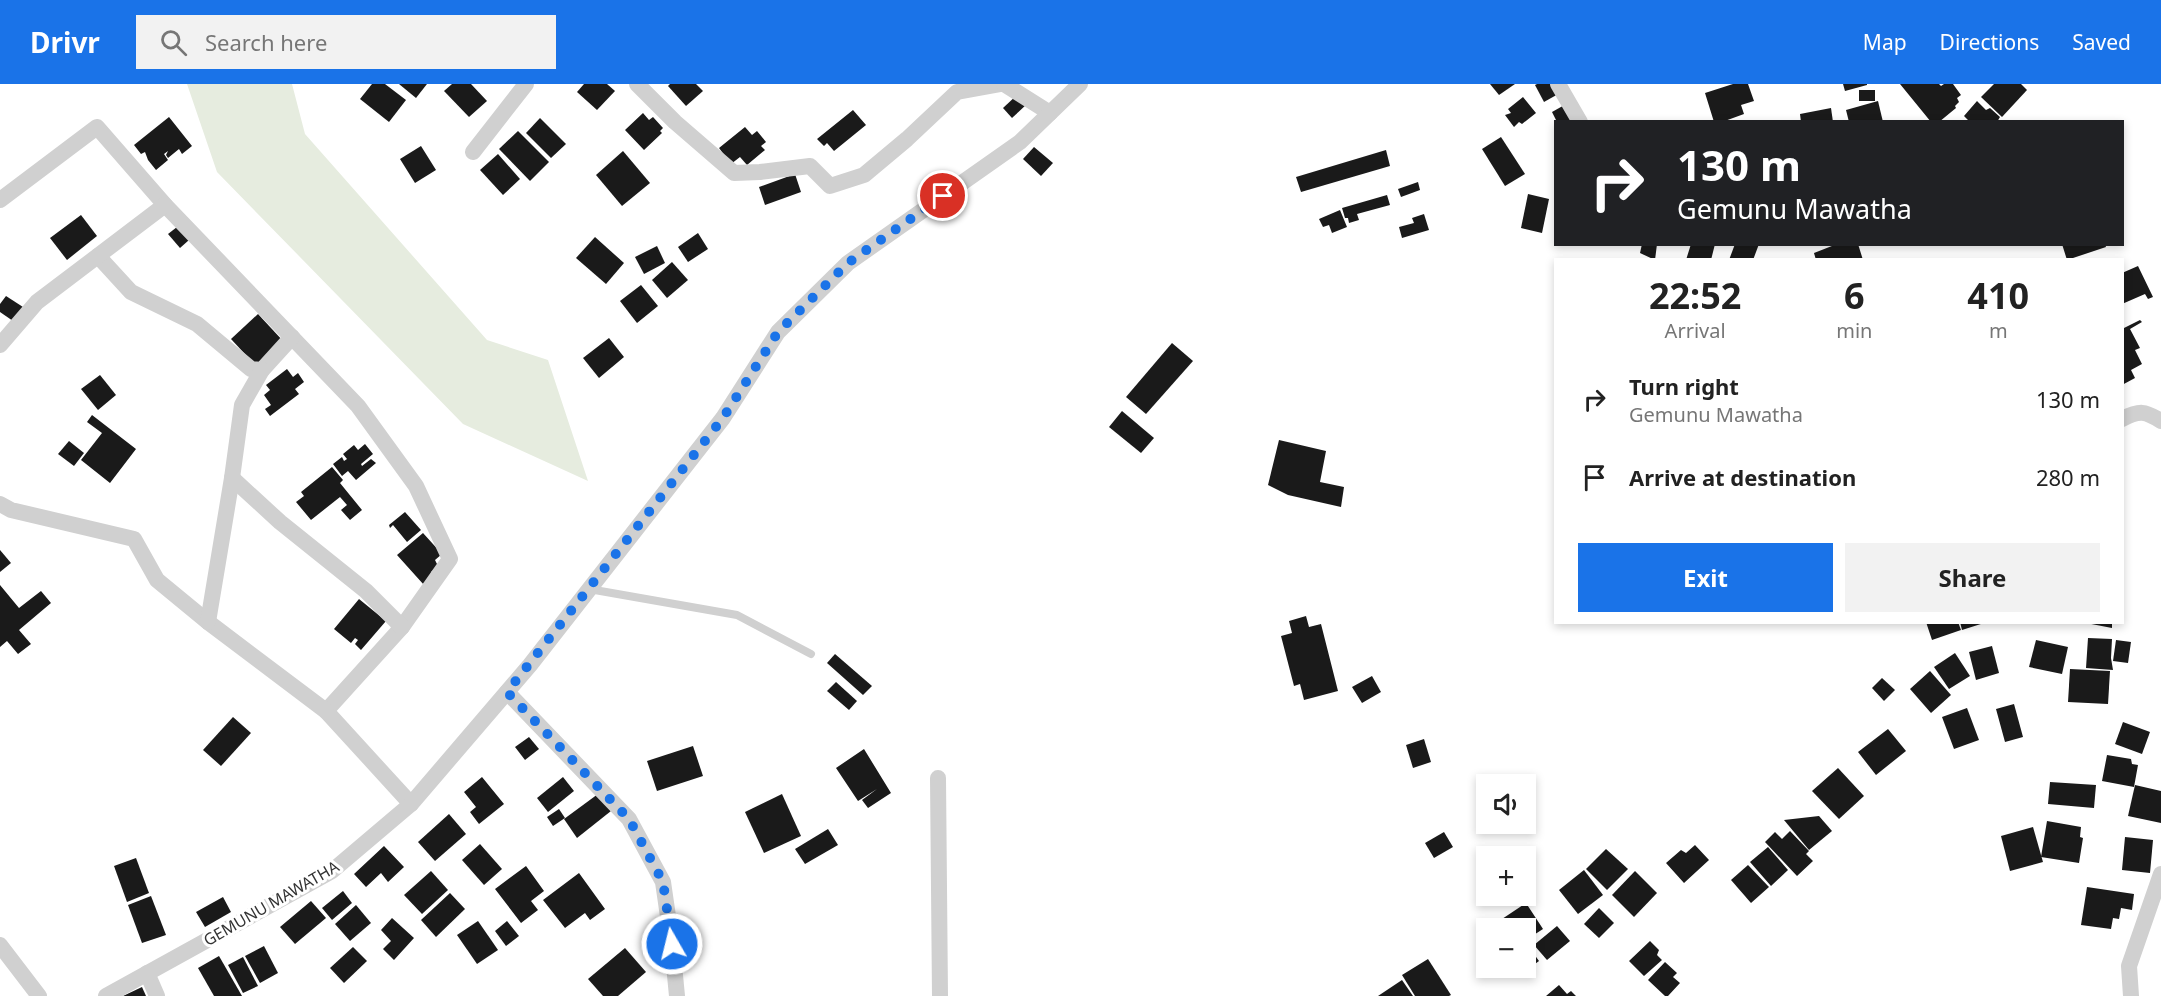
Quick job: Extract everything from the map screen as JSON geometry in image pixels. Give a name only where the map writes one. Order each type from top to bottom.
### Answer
[{"type":"street","points":[[473,152],[526,84]]},
{"type":"street","points":[[637,84],[675,122],[734,173],[810,166],[830,186],[864,175],[957,92],[1002,84],[1050,113]]},
{"type":"street","name":"GEMUNU MAWATHA","points":[[106,996],[332,871],[411,804],[507,692],[723,418],[778,332],[848,263],[1020,142],[1080,84]]},
{"type":"street","points":[[1558,84],[1579,120]]},
{"type":"street","points":[[0,200],[97,127],[165,205],[358,406],[416,486],[450,559],[402,627],[326,711]]},
{"type":"street","points":[[0,345],[37,302],[165,205]]},
{"type":"street","points":[[98,256],[131,292],[197,324],[251,369],[262,370]]},
{"type":"street","points":[[208,622],[242,405],[262,370],[292,337]]},
{"type":"street","points":[[2124,418],[2147,412],[2161,421]]},
{"type":"street","points":[[232,478],[280,522],[366,591],[402,627]]},
{"type":"street","points":[[0,504],[10,510],[134,539],[157,580],[208,622],[326,711],[411,804]]},
{"type":"street","points":[[507,692],[629,819],[663,882],[677,996]]},
{"type":"street","points":[[938,778],[940,996]]},
{"type":"street","points":[[2131,996],[2129,966],[2161,874]]},
{"type":"street","points":[[0,945],[39,996]]},
{"type":"street","points":[[147,973],[158,996]]},
{"type":"lane","points":[[588,589],[737,615],[811,654]]},
{"type":"shaded area","points":[[187,84],[292,84],[305,134],[487,340],[548,360],[588,481],[463,424],[217,172]]},
{"type":"building","points":[[372,84],[385,84],[406,100],[389,122],[360,99]]},
{"type":"building","points":[[399,84],[427,84],[416,98]]},
{"type":"building","points":[[452,84],[471,84],[487,101],[469,117],[444,91]]},
{"type":"building","points":[[584,84],[607,84],[615,91],[597,110],[577,92]]},
{"type":"building","points":[[670,84],[696,84],[703,91],[686,106],[668,86]]},
{"type":"building","points":[[1490,84],[1515,84],[1499,95]]},
{"type":"building","points":[[1555,84],[1560,93],[1544,102],[1535,85]]},
{"type":"building","points":[[1733,84],[1748,84],[1754,101],[1741,105],[1744,114],[1728,120],[1713,120],[1705,93]]},
{"type":"building","points":[[1843,84],[1867,84],[1867,85],[1845,91]]},
{"type":"building","points":[[1900,84],[1939,84],[1941,86],[1953,84],[1961,95],[1957,98],[1959,102],[1956,108],[1941,120],[1929,120]]},
{"type":"building","points":[[1994,84],[2021,84],[2027,90],[2002,117],[1981,97]]},
{"type":"building","points":[[1859,90],[1875,90],[1875,101],[1859,101]]},
{"type":"building","points":[[1018,94],[1027,104],[1012,118],[1003,108]]},
{"type":"building","points":[[1523,97],[1536,113],[1514,127],[1505,115],[1511,113],[1508,109]]},
{"type":"building","points":[[1878,101],[1883,120],[1848,120],[1846,110]]},
{"type":"building","points":[[1977,101],[1986,110],[1990,108],[2000,117],[1998,120],[1968,120],[1964,116]]},
{"type":"building","points":[[1568,103],[1575,117],[1570,120],[1556,120],[1552,112]]},
{"type":"building","points":[[1831,108],[1833,120],[1801,120],[1800,114]]},
{"type":"building","points":[[853,110],[866,125],[834,151],[827,143],[824,146],[817,139]]},
{"type":"building","points":[[643,113],[649,120],[653,117],[663,128],[660,131],[662,133],[644,150],[625,130]]},
{"type":"building","points":[[169,117],[192,146],[182,154],[179,149],[168,158],[166,155],[168,151],[164,154],[168,160],[156,170],[145,152],[141,154],[134,145]]},
{"type":"building","points":[[540,118],[566,144],[551,158],[526,133]]},
{"type":"building","points":[[745,127],[752,135],[757,131],[766,142],[761,146],[765,150],[747,165],[740,157],[731,164],[719,148]]},
{"type":"building","points":[[518,131],[549,162],[530,181],[499,149]]},
{"type":"building","points":[[1501,137],[1525,174],[1505,186],[1482,149]]},
{"type":"building","points":[[421,146],[436,170],[415,183],[400,159]]},
{"type":"building","points":[[1034,147],[1053,163],[1041,176],[1023,159]]},
{"type":"building","points":[[1386,150],[1390,166],[1301,192],[1296,177]]},
{"type":"building","points":[[623,151],[650,183],[622,206],[596,175]]},
{"type":"building","points":[[498,154],[520,179],[503,195],[480,170]]},
{"type":"building","points":[[795,174],[801,192],[765,205],[759,187]]},
{"type":"building","points":[[1418,182],[1420,190],[1401,197],[1398,189]]},
{"type":"building","points":[[1528,194],[1549,199],[1542,233],[1521,228]]},
{"type":"building","points":[[1387,195],[1390,205],[1357,214],[1359,220],[1349,223],[1348,218],[1345,218],[1342,208]]},
{"type":"building","points":[[1340,210],[1347,227],[1332,233],[1329,225],[1323,227],[1319,219]]},
{"type":"building","points":[[1424,214],[1429,230],[1402,238],[1399,227],[1414,223],[1412,218]]},
{"type":"building","points":[[81,215],[97,236],[67,260],[50,238]]},
{"type":"building","points":[[177,227],[189,240],[180,248],[168,234]]},
{"type":"building","points":[[698,233],[708,249],[688,262],[678,247]]},
{"type":"building","points":[[595,237],[624,263],[606,284],[576,258]]},
{"type":"building","points":[[657,246],[665,263],[644,274],[635,257]]},
{"type":"building","points":[[1642,246],[1657,246],[1655,258],[1640,253]]},
{"type":"building","points":[[1690,246],[1714,246],[1712,258],[1687,258]]},
{"type":"building","points":[[1734,246],[1758,246],[1754,258],[1730,258]]},
{"type":"building","points":[[1832,246],[1859,246],[1862,258],[1815,258],[1814,253]]},
{"type":"building","points":[[2063,246],[2106,247],[2073,258],[2066,258]]},
{"type":"building","points":[[672,262],[688,280],[667,298],[652,280]]},
{"type":"building","points":[[2138,266],[2153,297],[2148,299],[2145,294],[2124,303],[2124,272]]},
{"type":"building","points":[[641,285],[658,306],[637,323],[620,301]]},
{"type":"building","points":[[6,296],[23,307],[13,321],[0,312],[0,304]]},
{"type":"building","points":[[258,314],[284,342],[257,367],[231,339]]},
{"type":"building","points":[[2140,320],[2142,322],[2130,329],[2140,348],[2135,350],[2142,364],[2131,370],[2135,378],[2124,384],[2124,328]]},
{"type":"building","points":[[609,338],[624,357],[599,378],[583,358]]},
{"type":"building","points":[[1172,343],[1193,361],[1146,414],[1126,397]]},
{"type":"building","points":[[287,369],[293,377],[298,373],[304,382],[295,389],[299,394],[270,416],[265,409],[271,405],[264,395],[270,390],[266,385]]},
{"type":"building","points":[[100,375],[116,395],[98,410],[81,389]]},
{"type":"building","points":[[1122,411],[1154,438],[1141,453],[1109,427]]},
{"type":"building","points":[[92,415],[136,449],[110,483],[81,460],[102,433],[87,422]]},
{"type":"building","points":[[1279,440],[1326,451],[1320,482],[1344,487],[1341,507],[1288,495],[1268,485]]},
{"type":"building","points":[[69,441],[84,453],[74,466],[58,454]]},
{"type":"building","points":[[365,444],[373,454],[361,464],[362,466],[371,459],[376,463],[356,480],[348,471],[342,476],[333,464],[342,457],[344,461],[347,459],[343,454],[354,445],[358,450]]},
{"type":"building","points":[[332,467],[343,480],[340,483],[362,510],[350,520],[341,510],[347,505],[340,497],[311,520],[296,502],[304,496],[301,492]]},
{"type":"building","points":[[405,512],[421,530],[407,542],[393,525],[390,528],[389,525]]},
{"type":"building","points":[[423,533],[442,554],[435,560],[438,566],[431,572],[434,576],[424,585],[397,555]]},
{"type":"building","points":[[0,550],[11,563],[0,572]]},
{"type":"building","points":[[0,585],[19,608],[41,591],[51,603],[19,630],[31,644],[18,654],[7,641],[0,647]]},
{"type":"building","points":[[359,599],[386,621],[361,650],[355,644],[358,640],[355,638],[351,643],[334,629]]},
{"type":"building","points":[[1306,616],[1309,627],[1321,624],[1338,691],[1304,700],[1300,684],[1294,686],[1281,636],[1292,633],[1289,621]]},
{"type":"building","points":[[1927,624],[1959,624],[1961,630],[1932,640]]},
{"type":"building","points":[[1960,624],[1981,624],[1962,630]]},
{"type":"building","points":[[2091,624],[2112,624],[2112,628]]},
{"type":"building","points":[[2088,638],[2112,639],[2113,670],[2086,668]]},
{"type":"building","points":[[2036,640],[2068,647],[2062,674],[2029,667]]},
{"type":"building","points":[[2116,640],[2131,642],[2128,663],[2113,661]]},
{"type":"building","points":[[1992,646],[1999,673],[1976,680],[1969,652]]},
{"type":"building","points":[[1955,653],[1970,676],[1949,689],[1934,667]]},
{"type":"building","points":[[835,654],[872,686],[863,695],[827,663]]},
{"type":"building","points":[[2070,669],[2110,671],[2108,704],[2068,702]]},
{"type":"building","points":[[1930,671],[1951,695],[1931,713],[1910,689]]},
{"type":"building","points":[[1372,676],[1381,692],[1362,703],[1352,687]]},
{"type":"building","points":[[1882,678],[1895,690],[1884,701],[1872,688]]},
{"type":"building","points":[[836,682],[857,701],[849,710],[827,691]]},
{"type":"building","points":[[2014,704],[2023,737],[2005,742],[1996,709]]},
{"type":"building","points":[[1967,708],[1979,740],[1954,749],[1942,717]]},
{"type":"building","points":[[233,717],[251,733],[221,766],[203,750]]},
{"type":"building","points":[[2123,722],[2150,732],[2142,754],[2115,744]]},
{"type":"building","points":[[1888,729],[1906,751],[1876,775],[1858,752]]},
{"type":"building","points":[[529,737],[539,749],[525,760],[515,747]]},
{"type":"building","points":[[1424,739],[1431,762],[1413,768],[1406,745]]},
{"type":"building","points":[[693,746],[703,776],[657,791],[647,761]]},
{"type":"building","points":[[864,749],[891,793],[868,808],[862,800],[877,789],[858,801],[836,768]]},
{"type":"building","points":[[2107,755],[2131,759],[2132,764],[2138,765],[2134,787],[2102,781]]},
{"type":"building","points":[[1838,768],[1864,796],[1839,819],[1812,791]]},
{"type":"building","points":[[482,777],[504,804],[479,824],[470,812],[476,807],[464,792]]},
{"type":"building","points":[[563,777],[574,791],[548,812],[537,798]]},
{"type":"building","points":[[2050,782],[2096,785],[2094,808],[2048,804]]},
{"type":"building","points":[[2135,785],[2161,791],[2161,823],[2128,816]]},
{"type":"building","points":[[598,794],[611,811],[577,838],[564,819]]},
{"type":"building","points":[[782,794],[801,836],[764,853],[745,812]]},
{"type":"building","points":[[559,809],[565,818],[553,826],[547,817]]},
{"type":"building","points":[[449,814],[466,834],[435,861],[418,842]]},
{"type":"building","points":[[1819,816],[1832,831],[1809,850],[1784,820]]},
{"type":"building","points":[[2047,821],[2081,827],[2080,837],[2083,838],[2079,863],[2041,857]]},
{"type":"building","points":[[2033,827],[2043,862],[2010,871],[2001,836]]},
{"type":"building","points":[[828,829],[838,845],[805,864],[795,849]]},
{"type":"building","points":[[1790,831],[1809,851],[1806,854],[1813,861],[1797,876],[1765,842],[1775,832],[1782,839]]},
{"type":"building","points":[[1444,832],[1453,847],[1434,858],[1425,843]]},
{"type":"building","points":[[2125,837],[2153,840],[2150,873],[2122,870]]},
{"type":"building","points":[[480,844],[502,869],[484,885],[462,860]]},
{"type":"building","points":[[1695,845],[1709,860],[1684,883],[1666,863],[1681,850],[1686,853]]},
{"type":"building","points":[[384,846],[404,867],[388,882],[381,873],[366,887],[354,874]]},
{"type":"building","points":[[1768,847],[1788,870],[1771,886],[1750,862]]},
{"type":"building","points":[[1606,849],[1628,869],[1607,890],[1586,869]]},
{"type":"building","points":[[136,858],[149,893],[127,902],[114,866]]},
{"type":"building","points":[[1748,865],[1769,887],[1751,903],[1731,880]]},
{"type":"building","points":[[526,866],[544,891],[531,901],[538,910],[521,923],[495,889]]},
{"type":"building","points":[[1584,870],[1603,895],[1578,914],[1559,890]]},
{"type":"building","points":[[431,871],[448,890],[422,914],[404,895]]},
{"type":"building","points":[[1635,871],[1657,893],[1634,917],[1612,895]]},
{"type":"building","points":[[579,873],[605,909],[590,920],[585,913],[565,928],[543,900]]},
{"type":"building","points":[[2087,887],[2134,894],[2132,910],[2121,908],[2119,919],[2113,918],[2111,929],[2081,925]]},
{"type":"building","points":[[343,891],[352,903],[332,920],[322,908]]},
{"type":"building","points":[[450,893],[465,909],[436,937],[421,920]]},
{"type":"building","points":[[151,896],[166,935],[142,943],[128,905]]},
{"type":"building","points":[[223,897],[231,912],[205,927],[196,912]]},
{"type":"building","points":[[311,901],[326,918],[295,944],[280,927]]},
{"type":"building","points":[[356,905],[371,923],[350,941],[335,924]]},
{"type":"building","points":[[1522,906],[1528,906],[1536,918],[1504,918]]},
{"type":"building","points":[[1599,908],[1614,923],[1599,938],[1584,924]]},
{"type":"building","points":[[392,918],[414,938],[394,960],[383,949],[391,941],[381,930]]},
{"type":"building","points":[[1536,918],[1543,929],[1536,934]]},
{"type":"building","points":[[478,921],[498,950],[477,964],[457,935]]},
{"type":"building","points":[[507,921],[519,936],[506,946],[495,931]]},
{"type":"building","points":[[1557,926],[1570,941],[1547,960],[1536,947],[1536,943]]},
{"type":"building","points":[[1650,941],[1659,950],[1657,955],[1662,960],[1644,976],[1629,961]]},
{"type":"building","points":[[264,946],[278,973],[260,983],[245,956]]},
{"type":"building","points":[[353,947],[367,961],[344,983],[330,968]]},
{"type":"building","points":[[625,948],[646,972],[618,996],[603,996],[588,979]]},
{"type":"building","points":[[219,956],[242,996],[214,996],[198,968]]},
{"type":"building","points":[[243,957],[258,986],[243,993],[228,965]]},
{"type":"building","points":[[1428,959],[1451,995],[1415,996],[1402,975]]},
{"type":"building","points":[[1665,962],[1677,973],[1673,977],[1680,983],[1668,996],[1665,996],[1648,980]]},
{"type":"building","points":[[1402,980],[1413,996],[1378,996]]},
{"type":"building","points":[[1559,985],[1567,994],[1571,991],[1576,996],[1546,996]]},
{"type":"building","points":[[142,987],[146,996],[123,996]]},
{"type":"route","points":[[672,944],[663,882],[629,819],[507,692],[723,418],[778,332],[848,263],[943,196]]}]
